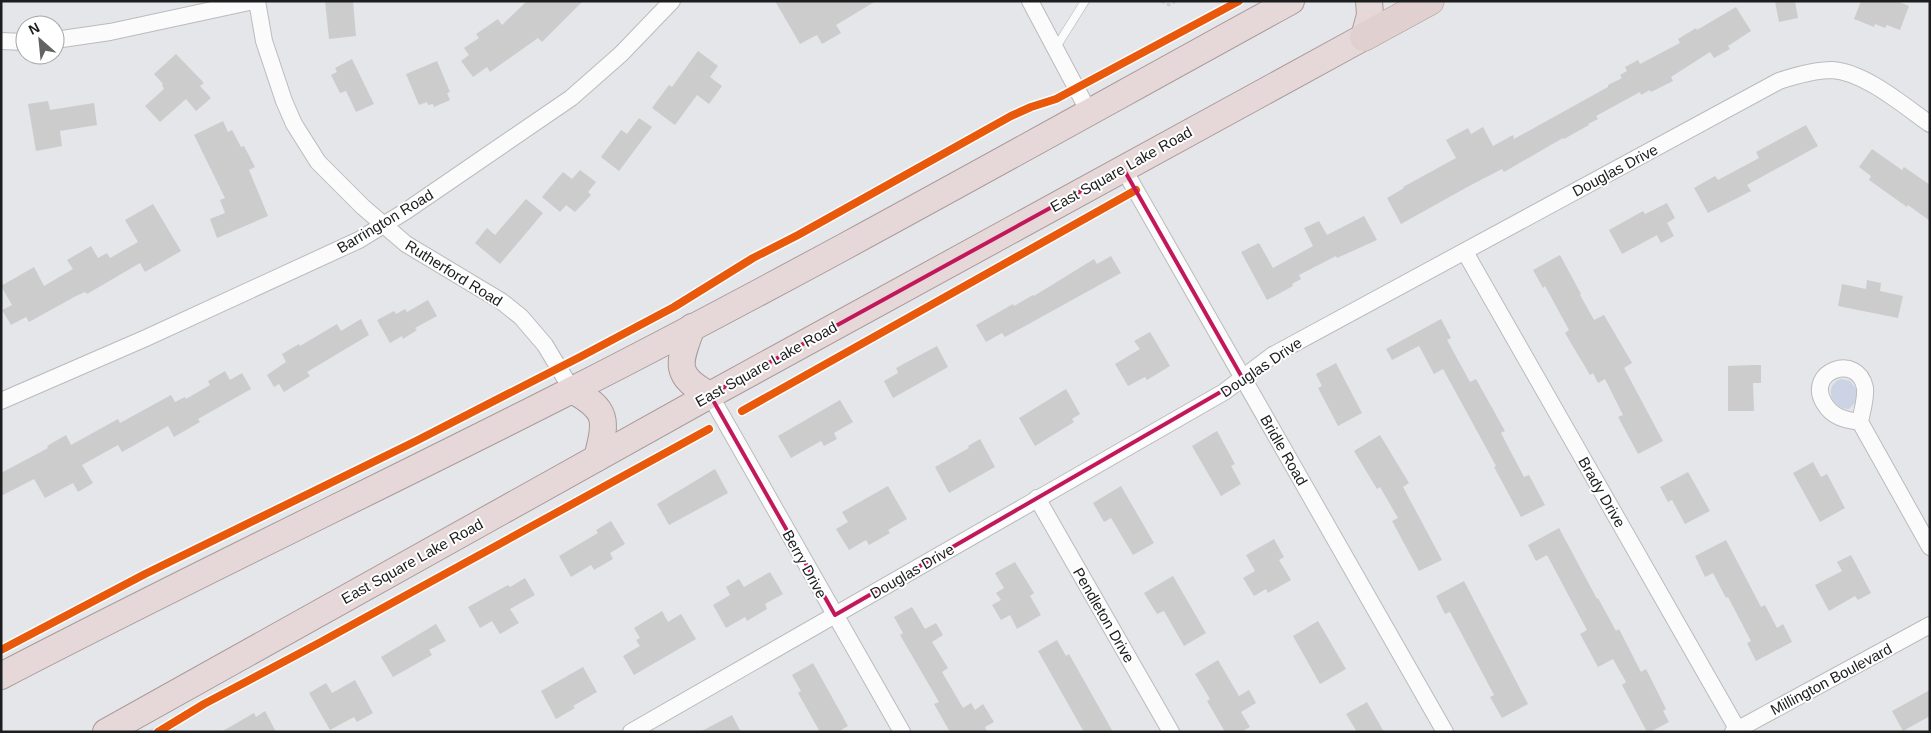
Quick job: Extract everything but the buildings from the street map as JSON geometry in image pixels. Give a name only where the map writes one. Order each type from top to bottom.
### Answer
[{"type":"highway","points":[[1,676],[185,581],[572,390],[692,327],[1292,1]]},
{"type":"highway","points":[[1364,37],[1370,15],[1369,1]]},
{"type":"highway","name":"East Square Lake Road","points":[[119,727],[710,395],[1430,1]]},
{"type":"highway","points":[[692,327],[682,353],[681,364],[683,372],[688,381],[710,395]]},
{"type":"highway","points":[[572,390],[592,401],[602,417],[603,428],[597,458]]},
{"type":"street","points":[[65,39],[110,32],[256,1]]},
{"type":"street","name":"Rutherford Road","points":[[256,1],[264,41],[284,101],[294,124],[318,162],[351,195],[406,244],[501,302],[521,317],[545,344],[572,390]]},
{"type":"street","name":"Barrington Road","points":[[1,401],[78,369],[359,240],[519,135],[571,98],[622,54],[672,1]]},
{"type":"street","points":[[1030,1],[1089,112]]},
{"type":"street","points":[[1,40],[15,41]]},
{"type":"street","name":"Douglas Drive","points":[[633,731],[1224,392],[1273,355],[1779,81],[1802,74],[1834,70],[1849,74],[1867,82],[1930,124]]},
{"type":"street","name":"Bridle Road","points":[[1123,168],[1446,732]]},
{"type":"street","name":"Brady Drive","points":[[1465,252],[1736,731]]},
{"type":"street","name":"Berry Drive","points":[[710,395],[902,732]]},
{"type":"street","points":[[1860,422],[1930,547]]},
{"type":"street","name":"Pendleton Drive","points":[[1037,498],[1172,732]]},
{"type":"street","name":"Millington Boulevard","points":[[1736,731],[1930,625]]},
{"type":"lane","points":[[1056,49],[1085,1]]},
{"type":"path","points":[[1160,1],[1169,5],[1176,1]]},
{"type":"highlighted area","points":[[1123,168],[1243,379],[835,615],[710,395]]},
{"type":"shaded area","points":[[1841,379],[1850,381],[1856,389],[1856,402],[1849,409],[1838,405],[1831,396],[1832,386]]},
{"type":"shaded area","points":[[170,719],[177,732],[146,732]]},
{"type":"cycle path","points":[[1,650],[145,574],[416,441],[580,357],[674,307],[753,258],[798,235],[1011,116],[1056,99],[1239,1]]},
{"type":"cycle path","points":[[742,411],[1136,190]]},
{"type":"cycle path","points":[[158,732],[204,704],[709,429]]}]
